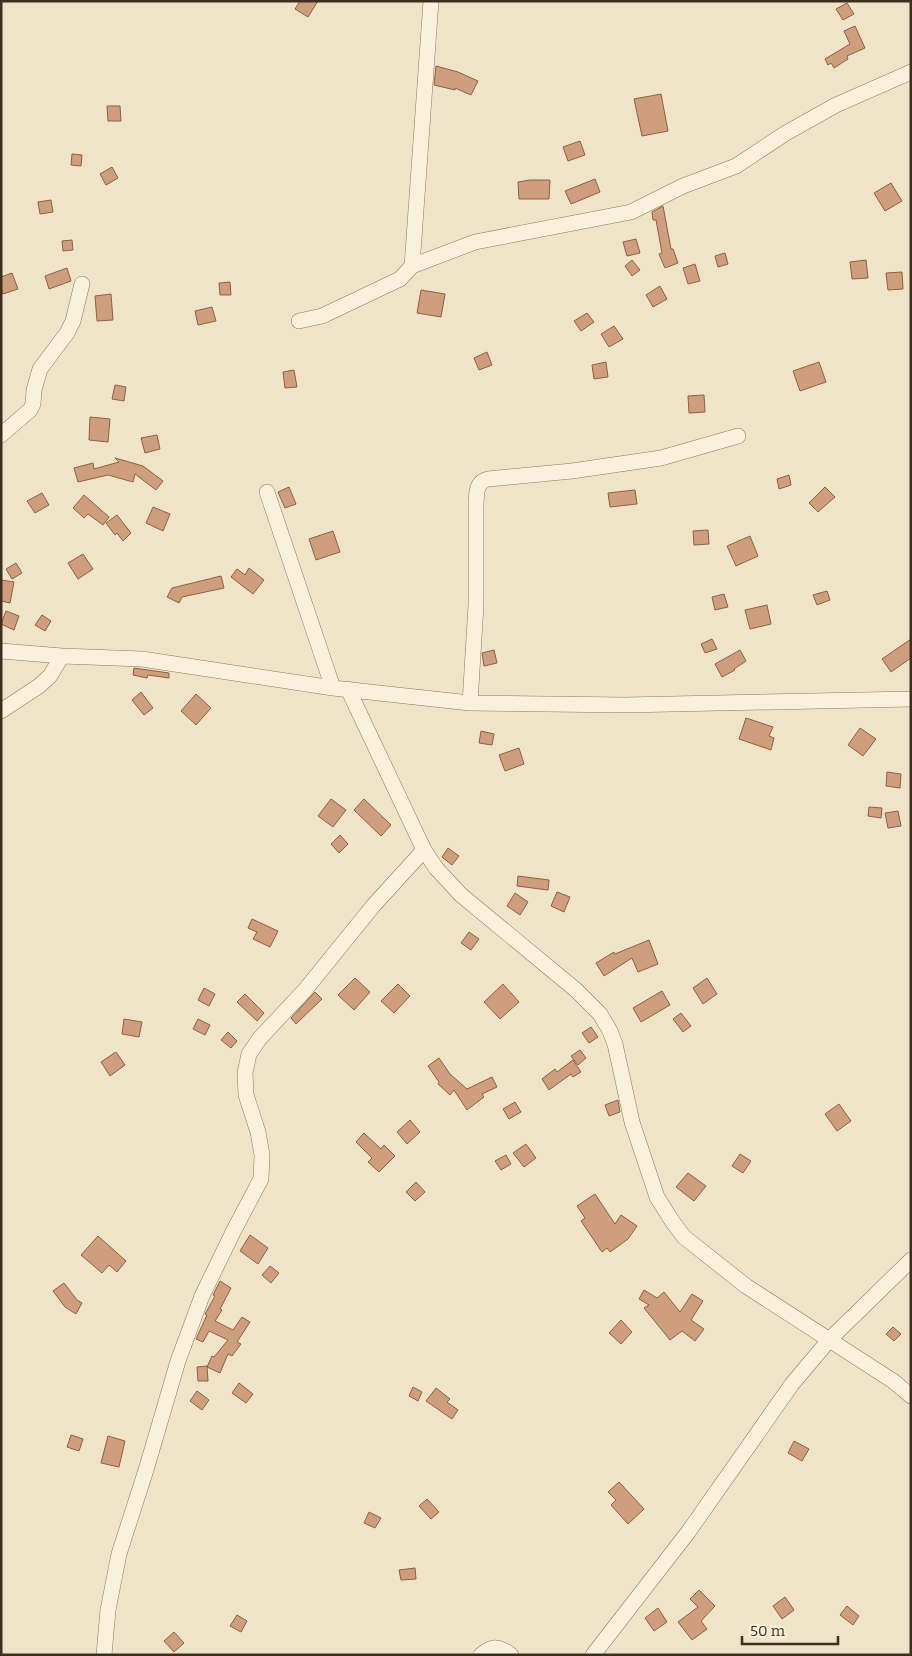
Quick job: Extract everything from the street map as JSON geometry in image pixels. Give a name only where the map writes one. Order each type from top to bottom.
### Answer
[{"type":"street","points":[[412,266],[430,1]]},
{"type":"street","points":[[300,322],[322,316],[400,279],[412,266],[474,242],[631,212],[683,186],[736,166],[786,133],[836,105],[911,72]]},
{"type":"street","points":[[1,435],[30,410],[40,369],[67,333],[73,321],[82,284]]},
{"type":"street","points":[[470,703],[476,605],[476,502],[480,483],[488,480],[572,471],[661,458],[738,436]]},
{"type":"street","points":[[267,492],[341,688],[424,850],[436,868],[461,895],[576,990],[600,1014],[615,1044],[632,1122],[657,1197],[684,1237],[746,1286],[830,1339],[893,1381],[911,1396]]},
{"type":"street","points":[[1,651],[62,656],[142,659],[341,688],[470,703],[625,705],[911,699]]},
{"type":"street","points":[[1,711],[39,686],[50,676],[62,656]]},
{"type":"street","points":[[104,1655],[108,1610],[118,1554],[146,1470],[178,1361],[202,1296],[261,1179],[262,1156],[258,1132],[246,1095],[245,1072],[249,1054],[260,1038],[305,990],[373,906],[424,850]]},
{"type":"street","points":[[593,1655],[689,1531],[792,1384],[830,1339],[911,1260]]},
{"type":"street","points":[[481,1655],[490,1648],[500,1648],[511,1655]]},
{"type":"building","points":[[300,1],[318,1],[308,17],[295,9]]},
{"type":"building","points":[[847,3],[854,14],[843,20],[836,9]]},
{"type":"building","points":[[855,26],[865,48],[847,56],[848,59],[834,68],[831,63],[828,65],[825,59],[850,44],[844,31]]},
{"type":"building","points":[[436,66],[458,72],[478,81],[471,95],[455,88],[455,90],[434,85]]},
{"type":"building","points":[[661,94],[668,131],[642,136],[634,99]]},
{"type":"building","points":[[107,106],[120,106],[121,121],[108,121]]},
{"type":"building","points":[[580,141],[585,155],[568,161],[563,147]]},
{"type":"building","points":[[72,154],[82,155],[81,166],[71,165]]},
{"type":"building","points":[[112,167],[118,178],[106,185],[100,174]]},
{"type":"building","points":[[595,179],[600,192],[571,204],[565,191]]},
{"type":"building","points":[[550,180],[549,199],[519,199],[518,182]]},
{"type":"building","points":[[891,183],[902,201],[885,211],[874,193]]},
{"type":"building","points":[[51,200],[53,212],[40,214],[38,202]]},
{"type":"building","points":[[663,206],[671,249],[673,249],[678,263],[665,268],[659,254],[662,253],[656,220],[653,220],[652,212]]},
{"type":"building","points":[[636,239],[640,253],[627,256],[623,242]]},
{"type":"building","points":[[72,240],[73,250],[63,251],[62,241]]},
{"type":"building","points":[[725,253],[728,264],[718,267],[715,256]]},
{"type":"building","points":[[632,260],[640,270],[632,276],[625,266]]},
{"type":"building","points":[[866,260],[868,278],[852,279],[850,262]]},
{"type":"building","points":[[695,264],[700,281],[688,284],[683,268]]},
{"type":"building","points":[[67,268],[71,281],[49,289],[45,276]]},
{"type":"building","points":[[902,272],[903,289],[888,290],[886,273]]},
{"type":"building","points":[[12,273],[18,289],[3,294],[1,277]]},
{"type":"building","points":[[230,282],[231,295],[220,295],[219,283]]},
{"type":"building","points":[[660,286],[667,299],[653,307],[646,295]]},
{"type":"building","points":[[421,290],[445,294],[441,317],[417,313]]},
{"type":"building","points":[[111,294],[113,320],[97,321],[95,296]]},
{"type":"building","points":[[212,307],[216,321],[198,325],[195,311]]},
{"type":"building","points":[[587,313],[594,322],[581,331],[574,321]]},
{"type":"building","points":[[614,326],[623,339],[609,347],[601,334]]},
{"type":"building","points":[[487,352],[492,365],[479,370],[474,358]]},
{"type":"building","points":[[606,362],[608,377],[594,379],[592,365]]},
{"type":"building","points":[[819,362],[826,382],[800,391],[793,371]]},
{"type":"building","points":[[294,370],[297,387],[285,388],[283,372]]},
{"type":"building","points":[[115,385],[126,387],[124,401],[112,399]]},
{"type":"building","points":[[704,395],[705,412],[689,413],[688,396]]},
{"type":"building","points":[[90,417],[110,419],[108,442],[89,440]]},
{"type":"building","points":[[157,435],[160,449],[145,453],[141,438]]},
{"type":"building","points":[[115,458],[143,466],[163,481],[156,490],[135,474],[133,482],[108,475],[78,482],[74,468],[93,463],[94,469],[119,462]]},
{"type":"building","points":[[789,475],[791,485],[779,489],[777,479]]},
{"type":"building","points":[[289,487],[296,504],[285,508],[278,492]]},
{"type":"building","points":[[825,487],[835,497],[818,512],[809,503]]},
{"type":"building","points":[[635,490],[637,504],[610,507],[608,493]]},
{"type":"building","points":[[42,493],[49,505],[35,513],[27,501]]},
{"type":"building","points":[[84,495],[109,517],[103,525],[88,514],[84,518],[73,508]]},
{"type":"building","points":[[153,507],[170,514],[163,531],[146,523]]},
{"type":"building","points":[[117,515],[131,533],[123,541],[117,533],[115,535],[106,523]]},
{"type":"building","points":[[708,530],[709,544],[694,545],[693,531]]},
{"type":"building","points":[[333,531],[340,552],[316,560],[309,539]]},
{"type":"building","points":[[750,536],[758,556],[736,566],[727,546]]},
{"type":"building","points":[[83,554],[93,569],[78,579],[68,563]]},
{"type":"building","points":[[16,563],[22,573],[12,579],[6,569]]},
{"type":"building","points":[[249,568],[264,580],[253,594],[231,577],[237,569],[245,575]]},
{"type":"building","points":[[221,576],[224,588],[182,597],[179,603],[167,597],[172,588]]},
{"type":"building","points":[[1,580],[14,582],[10,603],[1,601]]},
{"type":"building","points":[[827,591],[830,600],[817,605],[813,595]]},
{"type":"building","points":[[724,594],[728,607],[715,610],[712,597]]},
{"type":"building","points":[[767,605],[771,624],[750,629],[745,610]]},
{"type":"building","points":[[6,611],[19,616],[14,630],[1,624]]},
{"type":"building","points":[[42,615],[51,621],[45,631],[35,625]]},
{"type":"building","points":[[712,639],[717,649],[705,653],[701,644]]},
{"type":"building","points":[[911,639],[911,658],[891,672],[882,659]]},
{"type":"building","points":[[494,650],[497,663],[484,666],[482,653]]},
{"type":"building","points":[[740,650],[746,661],[722,677],[715,664]]},
{"type":"building","points":[[134,668],[169,673],[169,678],[148,675],[147,678],[133,675]]},
{"type":"building","points":[[141,692],[153,708],[144,715],[132,700]]},
{"type":"building","points":[[196,694],[211,708],[196,725],[181,711]]},
{"type":"building","points":[[746,718],[773,727],[769,736],[774,738],[771,750],[739,739]]},
{"type":"building","points":[[860,728],[876,739],[863,756],[848,745]]},
{"type":"building","points":[[481,731],[494,734],[492,745],[479,743]]},
{"type":"building","points":[[519,748],[524,764],[505,771],[499,755]]},
{"type":"building","points":[[887,772],[901,774],[900,788],[886,786]]},
{"type":"building","points":[[331,799],[346,810],[333,827],[318,816]]},
{"type":"building","points":[[364,799],[391,825],[381,836],[354,810]]},
{"type":"building","points":[[869,807],[882,808],[881,818],[868,816]]},
{"type":"building","points":[[898,811],[901,826],[888,828],[885,813]]},
{"type":"building","points":[[340,835],[348,844],[339,853],[331,844]]},
{"type":"building","points":[[448,848],[459,856],[452,865],[442,857]]},
{"type":"building","points":[[518,876],[549,880],[548,890],[517,886]]},
{"type":"building","points":[[557,892],[570,897],[564,912],[551,906]]},
{"type":"building","points":[[515,893],[528,902],[520,915],[507,906]]},
{"type":"building","points":[[252,919],[278,931],[270,947],[253,939],[257,932],[248,928]]},
{"type":"building","points":[[469,932],[479,939],[471,950],[461,943]]},
{"type":"building","points":[[649,940],[658,964],[638,972],[632,958],[604,976],[596,963],[614,952],[615,954]]},
{"type":"building","points":[[355,978],[370,992],[354,1010],[338,995]]},
{"type":"building","points":[[707,978],[717,994],[703,1004],[693,988]]},
{"type":"building","points":[[398,984],[410,996],[394,1013],[381,1001]]},
{"type":"building","points":[[503,984],[519,1002],[500,1019],[484,1002]]},
{"type":"building","points":[[204,988],[215,994],[209,1006],[198,1000]]},
{"type":"building","points":[[662,991],[670,1005],[641,1022],[633,1008]]},
{"type":"building","points":[[315,992],[322,999],[296,1024],[291,1018]]},
{"type":"building","points":[[245,994],[264,1013],[257,1021],[237,1002]]},
{"type":"building","points":[[681,1013],[691,1026],[683,1032],[673,1019]]},
{"type":"building","points":[[124,1019],[142,1022],[139,1037],[122,1034]]},
{"type":"building","points":[[198,1019],[210,1025],[205,1035],[193,1029]]},
{"type":"building","points":[[591,1027],[598,1037],[589,1043],[582,1033]]},
{"type":"building","points":[[228,1032],[237,1041],[231,1048],[221,1040]]},
{"type":"building","points":[[580,1050],[586,1058],[578,1065],[571,1056]]},
{"type":"building","points":[[116,1052],[125,1065],[110,1076],[101,1062]]},
{"type":"building","points":[[439,1058],[450,1074],[467,1089],[492,1077],[497,1087],[482,1094],[484,1097],[467,1110],[454,1090],[450,1095],[438,1084],[439,1082],[428,1066]]},
{"type":"building","points":[[573,1060],[581,1072],[573,1077],[571,1074],[549,1090],[542,1079],[555,1069],[557,1072]]},
{"type":"building","points":[[618,1100],[620,1112],[609,1116],[605,1105]]},
{"type":"building","points":[[515,1102],[521,1112],[509,1119],[503,1109]]},
{"type":"building","points":[[839,1104],[851,1121],[837,1131],[825,1114]]},
{"type":"building","points":[[410,1120],[420,1132],[407,1144],[397,1132]]},
{"type":"building","points":[[364,1133],[381,1149],[384,1145],[395,1156],[379,1172],[368,1162],[372,1158],[356,1142]]},
{"type":"building","points":[[526,1144],[536,1158],[524,1167],[513,1153]]},
{"type":"building","points":[[740,1154],[751,1161],[743,1173],[732,1166]]},
{"type":"building","points":[[506,1155],[511,1164],[501,1170],[495,1161]]},
{"type":"building","points":[[688,1173],[706,1186],[694,1201],[676,1187]]},
{"type":"building","points":[[416,1182],[425,1192],[415,1201],[406,1192]]},
{"type":"building","points":[[595,1194],[615,1224],[621,1215],[637,1226],[628,1239],[610,1252],[607,1248],[602,1252],[581,1221],[585,1218],[577,1206]]},
{"type":"building","points":[[250,1235],[268,1248],[258,1264],[240,1251]]},
{"type":"building","points":[[98,1236],[126,1261],[117,1272],[109,1265],[102,1273],[81,1255]]},
{"type":"building","points":[[270,1266],[279,1273],[271,1283],[262,1275]]},
{"type":"building","points":[[220,1281],[231,1288],[215,1321],[233,1330],[242,1317],[250,1322],[237,1342],[241,1344],[232,1356],[228,1354],[220,1373],[207,1367],[212,1356],[214,1357],[228,1340],[209,1331],[203,1342],[196,1339]]},
{"type":"building","points":[[64,1283],[77,1300],[82,1303],[76,1314],[65,1307],[53,1291]]},
{"type":"building","points":[[644,1290],[657,1298],[664,1292],[680,1312],[692,1294],[703,1301],[691,1320],[704,1329],[695,1341],[682,1331],[670,1340],[644,1308],[649,1305],[639,1299]]},
{"type":"building","points":[[621,1320],[632,1332],[621,1344],[609,1333]]},
{"type":"building","points":[[893,1327],[901,1334],[894,1341],[886,1334]]},
{"type":"building","points":[[207,1366],[208,1381],[198,1381],[197,1367]]},
{"type":"building","points":[[239,1383],[253,1394],[246,1403],[232,1393]]},
{"type":"building","points":[[413,1387],[422,1392],[418,1401],[409,1396]]},
{"type":"building","points":[[436,1388],[450,1399],[447,1402],[458,1410],[452,1419],[426,1401]]},
{"type":"building","points":[[197,1391],[209,1400],[202,1410],[190,1401]]},
{"type":"building","points":[[71,1435],[83,1439],[79,1451],[67,1447]]},
{"type":"building","points":[[108,1436],[125,1441],[119,1467],[101,1463]]},
{"type":"building","points":[[794,1441],[809,1449],[802,1461],[788,1453]]},
{"type":"building","points":[[619,1482],[644,1509],[628,1524],[611,1505],[616,1500],[608,1492]]},
{"type":"building","points":[[427,1499],[439,1512],[431,1519],[419,1506]]},
{"type":"building","points":[[369,1512],[381,1518],[375,1528],[364,1523]]},
{"type":"building","points":[[415,1568],[416,1579],[401,1580],[399,1570]]},
{"type":"building","points":[[699,1590],[715,1606],[701,1621],[707,1629],[692,1640],[678,1622],[698,1607],[690,1599]]},
{"type":"building","points":[[785,1597],[794,1610],[782,1619],[773,1606]]},
{"type":"building","points":[[847,1606],[859,1616],[853,1625],[840,1615]]},
{"type":"building","points":[[658,1608],[667,1622],[654,1631],[645,1618]]},
{"type":"building","points":[[237,1615],[247,1621],[241,1632],[230,1626]]},
{"type":"building","points":[[174,1632],[184,1643],[174,1652],[164,1641]]}]
